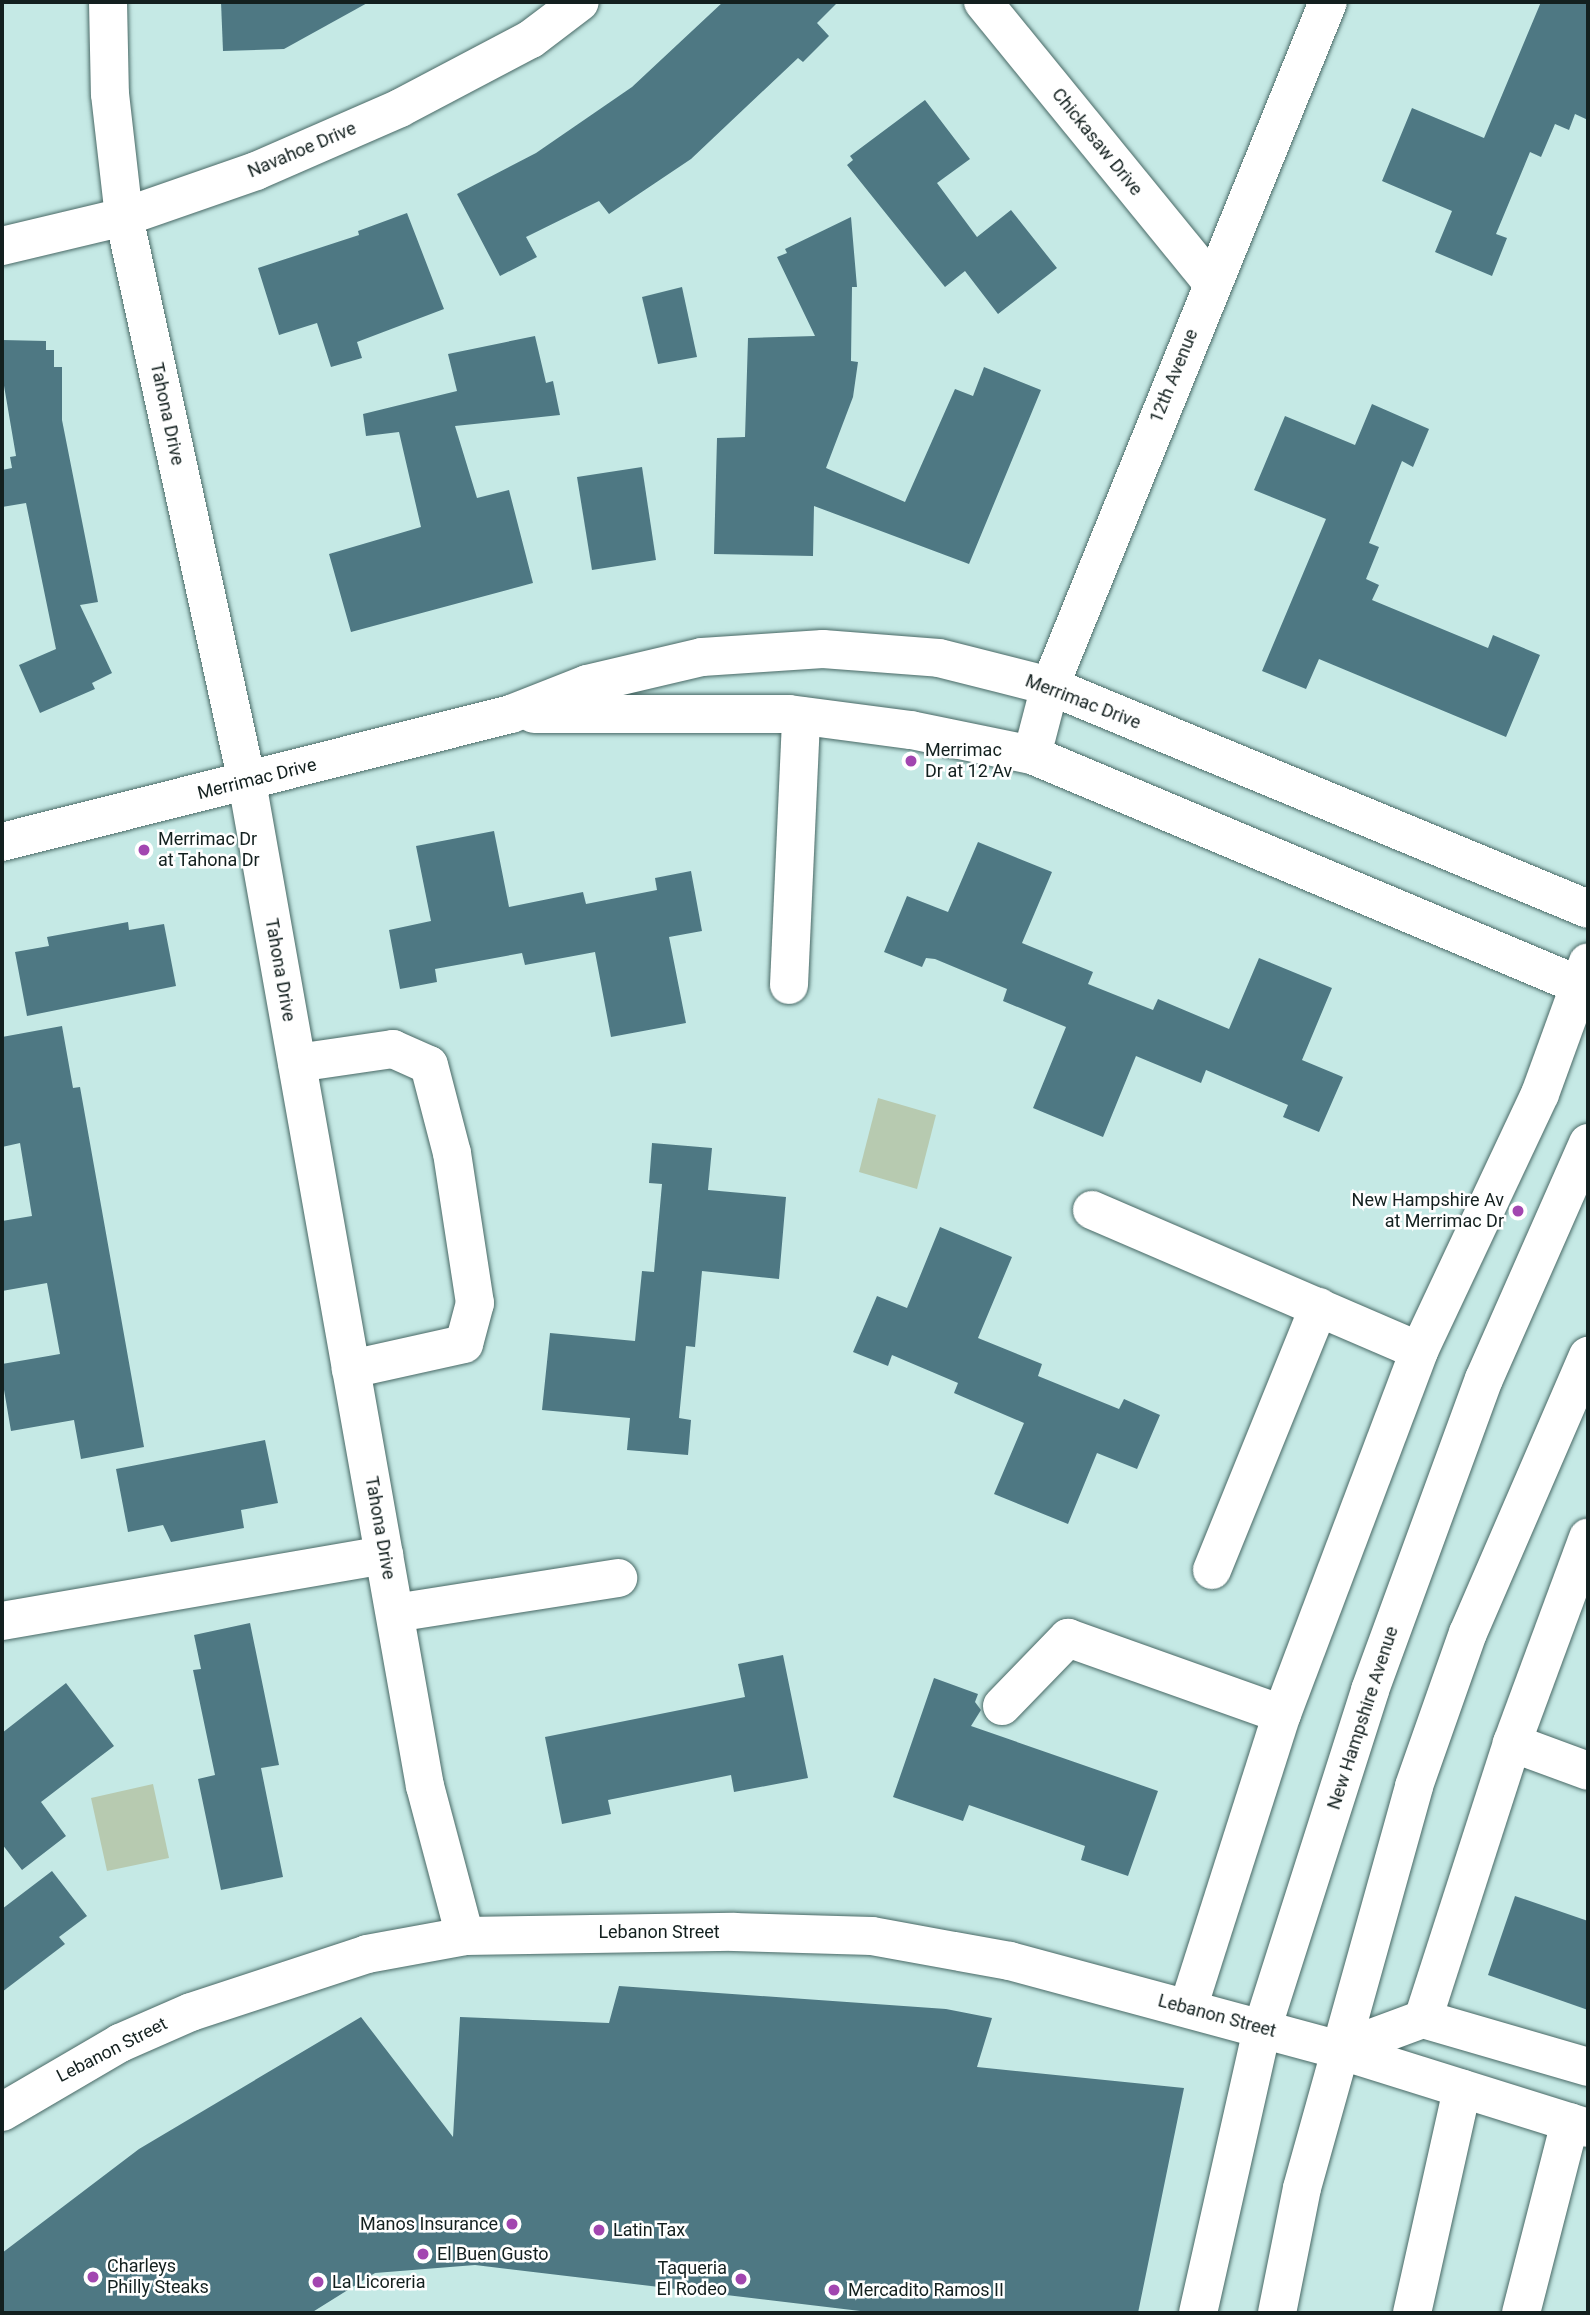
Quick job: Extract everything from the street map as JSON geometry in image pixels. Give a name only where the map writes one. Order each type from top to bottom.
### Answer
[{"type":"street","name":"Tahona Drive","points":[[108,2],[110,94],[124,217],[247,782],[425,1786],[465,1937]]},
{"type":"street","name":"Navahoe Drive","points":[[2,246],[124,217],[256,171],[400,108],[531,39],[580,2]]},
{"type":"street","name":"Chickasaw Drive","points":[[983,2],[1212,283]]},
{"type":"street","name":"12th Avenue","points":[[1032,755],[1049,686],[1328,2]]},
{"type":"street","name":"Merrimac Drive","points":[[2,842],[511,714],[587,684],[702,657],[823,649],[939,658],[1049,686],[1588,909]]},
{"type":"street","name":"Merrimac Drive","points":[[511,714],[690,711],[801,716],[911,730],[1032,755],[1586,979]]},
{"type":"street","points":[[789,985],[801,716]]},
{"type":"street","points":[[1188,2008],[1282,1714],[1419,1351],[1539,1094],[1586,979]]},
{"type":"street","points":[[297,1063],[393,1049],[429,1065],[452,1153],[475,1303],[464,1344],[351,1369]]},
{"type":"street","name":"New Hampshire Avenue","points":[[1198,2313],[1262,2029],[1370,1690],[1469,1418],[1588,1143]]},
{"type":"street","points":[[1092,1210],[1419,1351]]},
{"type":"street","points":[[1212,1570],[1319,1307]]},
{"type":"street","points":[[1277,2313],[1302,2188],[1414,1786],[1468,1633],[1588,1356]]},
{"type":"street","points":[[1423,2019],[1512,1743],[1588,1538]]},
{"type":"street","points":[[2,1622],[384,1555]]},
{"type":"street","points":[[395,1613],[618,1578]]},
{"type":"street","points":[[1002,1706],[1068,1638],[1282,1714]]},
{"type":"street","points":[[1512,1743],[1588,1771]]},
{"type":"street","name":"Lebanon Street","points":[[2,2112],[120,2043],[191,2012],[367,1954],[465,1937],[591,1932],[872,1937],[1010,1961],[1339,2050],[1579,2125]]},
{"type":"street","points":[[1339,2050],[1423,2019],[1588,2067]]},
{"type":"street","points":[[1412,2313],[1462,2088]]},
{"type":"street","points":[[1521,2313],[1579,2125]]},
{"type":"green space","points":[[878,1098],[936,1115],[917,1189],[859,1172]]},
{"type":"green space","points":[[153,1784],[169,1858],[107,1871],[91,1798]]},
{"type":"building","points":[[221,2],[369,2],[284,49],[223,51]]},
{"type":"building","points":[[723,2],[838,2],[817,23],[829,36],[803,62],[798,58],[691,159],[609,214],[599,201],[526,237],[537,257],[500,276],[457,194],[536,153],[632,87]]},
{"type":"building","points":[[1541,2],[1588,2],[1588,120],[1575,114],[1569,130],[1555,124],[1541,157],[1530,152],[1496,234],[1507,238],[1492,276],[1435,252],[1452,211],[1382,181],[1412,108],[1484,138]]},
{"type":"building","points":[[925,100],[970,159],[937,183],[977,237],[1011,210],[1057,268],[998,314],[965,271],[945,287],[847,165],[853,160],[850,156]]},
{"type":"building","points":[[407,213],[444,309],[357,342],[362,358],[331,367],[317,323],[279,335],[258,268],[359,235],[358,231]]},
{"type":"building","points":[[851,217],[857,287],[852,287],[851,361],[858,362],[853,397],[826,468],[905,502],[955,389],[973,396],[984,367],[1041,390],[969,564],[814,506],[813,556],[714,554],[717,438],[745,437],[748,338],[815,336],[777,257],[787,253],[785,249]]},
{"type":"building","points":[[682,287],[697,357],[658,364],[642,297]]},
{"type":"building","points":[[535,336],[546,383],[553,381],[560,415],[455,426],[477,498],[509,490],[533,583],[351,632],[329,554],[421,527],[399,432],[366,436],[363,414],[457,391],[448,354]]},
{"type":"building","points":[[2,340],[46,341],[46,350],[54,350],[54,367],[62,367],[62,420],[98,602],[80,605],[112,673],[92,683],[95,689],[40,713],[19,665],[56,649],[26,503],[2,507],[2,470],[12,468],[10,457],[16,456],[2,374]]},
{"type":"building","points":[[1372,404],[1429,429],[1413,467],[1402,461],[1369,543],[1379,547],[1366,579],[1379,585],[1372,600],[1488,648],[1493,635],[1540,655],[1506,737],[1319,659],[1306,689],[1262,671],[1326,519],[1254,490],[1285,416],[1355,445]]},
{"type":"building","points":[[642,467],[656,560],[592,570],[577,477]]},
{"type":"building","points":[[494,831],[509,907],[583,892],[586,904],[657,890],[655,878],[691,871],[702,931],[669,937],[686,1023],[611,1037],[595,952],[525,965],[522,953],[435,969],[437,982],[400,989],[389,930],[431,921],[416,846]]},
{"type":"building","points":[[978,842],[1052,872],[1022,943],[1093,972],[1088,984],[1153,1010],[1158,999],[1229,1029],[1259,958],[1332,988],[1302,1060],[1343,1077],[1319,1132],[1283,1117],[1288,1105],[1206,1070],[1201,1083],[1136,1056],[1103,1137],[1033,1108],[1066,1027],[1003,1001],[1007,989],[935,959],[926,958],[922,967],[884,952],[907,896],[948,912]]},
{"type":"building","points":[[128,922],[129,930],[164,924],[176,986],[27,1016],[15,952],[49,946],[47,937]]},
{"type":"building","points":[[62,1026],[73,1088],[80,1087],[144,1447],[81,1459],[74,1420],[11,1431],[2,1378],[2,1364],[60,1354],[47,1283],[2,1291],[2,1221],[32,1216],[20,1143],[2,1147],[2,1037]]},
{"type":"building","points":[[652,1143],[712,1148],[708,1190],[786,1197],[779,1279],[702,1271],[695,1347],[686,1346],[679,1418],[691,1420],[688,1455],[627,1450],[630,1418],[542,1410],[550,1333],[635,1341],[642,1271],[654,1272],[662,1184],[649,1183]]},
{"type":"building","points":[[940,1227],[1012,1257],[978,1338],[1042,1364],[1038,1376],[1119,1409],[1124,1399],[1160,1415],[1137,1469],[1097,1453],[1068,1524],[994,1494],[1024,1423],[954,1393],[958,1383],[892,1355],[888,1366],[853,1352],[877,1296],[907,1308]]},
{"type":"building","points":[[265,1440],[278,1503],[241,1510],[244,1528],[171,1542],[163,1525],[128,1532],[116,1469]]},
{"type":"building","points":[[250,1623],[279,1765],[261,1768],[283,1877],[221,1890],[198,1779],[215,1775],[193,1670],[201,1669],[194,1635]]},
{"type":"building","points":[[783,1655],[808,1778],[734,1792],[731,1775],[608,1800],[611,1814],[562,1824],[545,1737],[745,1697],[738,1664]]},
{"type":"building","points":[[934,1678],[978,1694],[975,1702],[981,1710],[971,1726],[1158,1791],[1128,1876],[1081,1860],[1085,1846],[969,1805],[963,1821],[893,1797]]},
{"type":"building","points":[[66,1683],[114,1746],[41,1802],[66,1836],[22,1870],[2,1844],[2,1733]]},
{"type":"building","points":[[52,1871],[87,1916],[59,1937],[65,1944],[2,1992],[2,1909]]},
{"type":"building","points":[[1515,1896],[1588,1921],[1588,2010],[1488,1975]]},
{"type":"building","points":[[619,1986],[946,2009],[992,2018],[977,2067],[1184,2088],[1138,2313],[877,2313],[475,2265],[375,2273],[311,2313],[2,2313],[2,2253],[139,2149],[361,2017],[453,2137],[460,2017],[609,2023]]},
{"type":"place","name":"Merrimac Dr at 12 Av","points":[[911,761]]},
{"type":"place","name":"Merrimac Dr at Tahona Dr","points":[[144,850]]},
{"type":"place","name":"New Hampshire Av at Merrimac Dr","points":[[1518,1211]]},
{"type":"place","name":"Manos Insurance","points":[[512,2224]]},
{"type":"place","name":"Latin Tax","points":[[599,2230]]},
{"type":"place","name":"El Buen Gusto","points":[[423,2254]]},
{"type":"place","name":"Charleys Philly Steaks","points":[[93,2277]]},
{"type":"place","name":"Taqueria El Rodeo","points":[[741,2279]]},
{"type":"place","name":"La Licoreria","points":[[318,2282]]},
{"type":"place","name":"Mercadito Ramos II","points":[[834,2290]]}]
